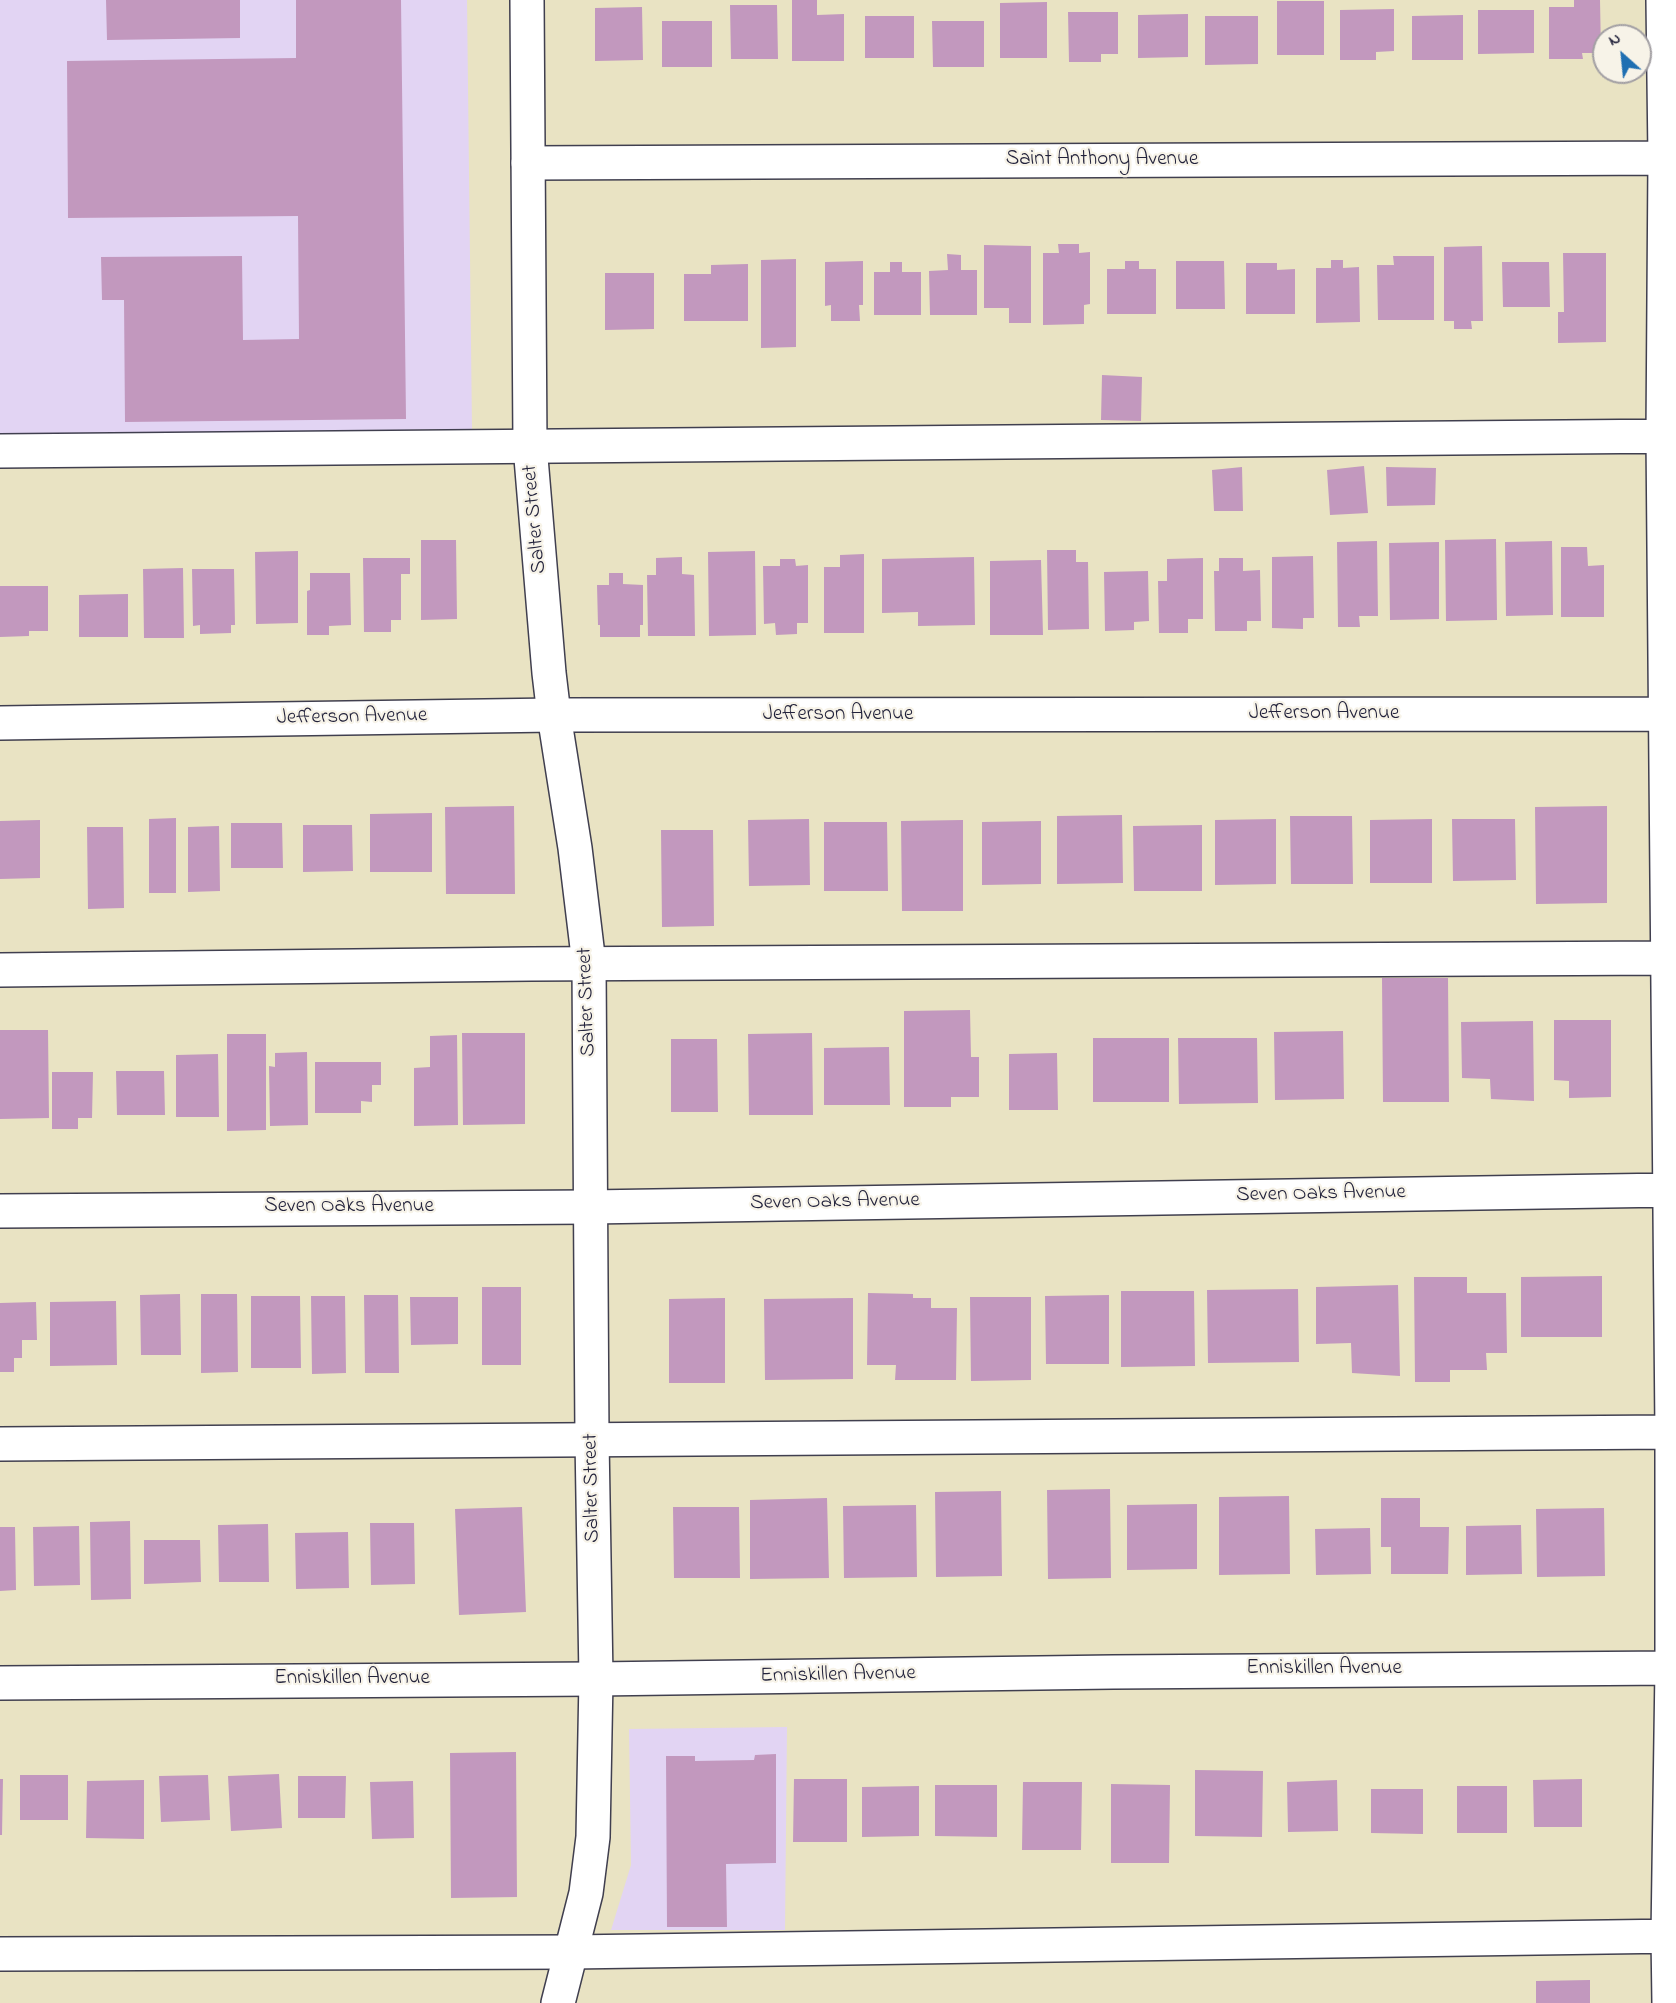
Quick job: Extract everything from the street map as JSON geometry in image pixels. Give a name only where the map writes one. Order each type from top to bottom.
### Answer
[{"type":"street","name":"Salter Street","points":[[527,0],[530,446],[554,715],[575,848],[589,964],[596,1679],[593,1838],[586,1893],[558,2003]]},
{"type":"street","points":[[1663,0],[1670,158],[1671,714],[1668,958],[1674,1668],[1672,1936],[1669,2003]]},
{"type":"street","name":"Saint Anthony Avenue","points":[[528,163],[1670,158]]},
{"type":"street","points":[[0,451],[1669,436]]},
{"type":"street","name":"Jefferson Avenue","points":[[0,723],[554,715],[1671,714]]},
{"type":"street","points":[[0,970],[1668,958]]},
{"type":"street","name":"Seven Oaks Avenue","points":[[0,1211],[590,1207],[1670,1190]]},
{"type":"street","points":[[0,1444],[1672,1432]]},
{"type":"street","name":"Enniskillen Avenue","points":[[0,1683],[1674,1668]]},
{"type":"street","points":[[0,1954],[571,1952],[1672,1936]]},
{"type":"shaded area","points":[[0,0],[467,0],[472,429],[0,436]]},
{"type":"shaded area","points":[[787,1727],[785,1930],[611,1930],[631,1865],[629,1729]]},
{"type":"building","points":[[106,0],[240,0],[240,38],[107,40]]},
{"type":"building","points":[[296,0],[401,0],[406,419],[125,422],[124,300],[102,300],[101,257],[242,256],[243,340],[299,339],[298,216],[68,218],[67,61],[296,58]]},
{"type":"building","points":[[792,0],[817,0],[817,15],[844,14],[844,61],[792,61]]},
{"type":"building","points":[[1574,0],[1600,0],[1600,24],[1592,24],[1592,53],[1582,53],[1583,59],[1549,59],[1549,7],[1574,7]]},
{"type":"building","points":[[1277,1],[1324,1],[1324,55],[1277,55]]},
{"type":"building","points":[[1047,2],[1047,58],[1000,58],[1000,3]]},
{"type":"building","points":[[730,5],[777,5],[778,59],[731,59]]},
{"type":"building","points":[[642,7],[643,60],[595,61],[595,8]]},
{"type":"building","points":[[1394,9],[1394,51],[1376,52],[1376,60],[1340,60],[1340,10]]},
{"type":"building","points":[[1478,10],[1534,10],[1534,53],[1478,54]]},
{"type":"building","points":[[1068,12],[1118,12],[1118,54],[1101,54],[1101,62],[1069,62]]},
{"type":"building","points":[[1188,14],[1188,57],[1138,58],[1138,15]]},
{"type":"building","points":[[1463,15],[1463,60],[1412,60],[1412,16]]},
{"type":"building","points":[[865,16],[914,16],[914,58],[865,58]]},
{"type":"building","points":[[1205,16],[1258,16],[1258,64],[1205,65]]},
{"type":"building","points":[[662,21],[712,21],[712,67],[662,67]]},
{"type":"building","points":[[932,21],[984,21],[984,67],[933,67]]},
{"type":"building","points":[[1058,244],[1079,244],[1079,253],[1090,252],[1090,304],[1084,305],[1084,324],[1043,325],[1043,253],[1059,253]]},
{"type":"building","points":[[984,245],[1031,246],[1031,323],[1009,323],[1009,308],[984,308]]},
{"type":"building","points":[[1482,246],[1483,321],[1471,321],[1472,329],[1454,329],[1454,321],[1444,321],[1444,247]]},
{"type":"building","points":[[1563,253],[1606,253],[1606,342],[1558,343],[1558,312],[1564,312]]},
{"type":"building","points":[[947,254],[961,255],[961,270],[977,270],[977,315],[930,315],[929,271],[948,270]]},
{"type":"building","points":[[1393,256],[1434,256],[1434,320],[1378,320],[1377,265],[1394,265]]},
{"type":"building","points":[[796,259],[796,347],[761,348],[761,260]]},
{"type":"building","points":[[1331,260],[1343,260],[1343,268],[1359,267],[1360,322],[1316,323],[1316,268],[1331,268]]},
{"type":"building","points":[[863,261],[863,305],[859,305],[860,321],[831,321],[831,305],[825,306],[825,262]]},
{"type":"building","points":[[1125,261],[1139,261],[1139,269],[1156,269],[1156,314],[1107,314],[1107,269],[1125,269]]},
{"type":"building","points":[[1176,261],[1224,261],[1225,309],[1176,309]]},
{"type":"building","points":[[890,262],[902,262],[902,272],[921,272],[921,315],[874,315],[874,272],[890,272]]},
{"type":"building","points":[[1502,262],[1549,262],[1550,307],[1503,307]]},
{"type":"building","points":[[1246,263],[1277,263],[1277,270],[1295,269],[1295,314],[1246,314]]},
{"type":"building","points":[[748,264],[748,321],[684,321],[684,274],[711,274],[711,265]]},
{"type":"building","points":[[605,273],[654,273],[654,329],[605,330]]},
{"type":"building","points":[[1102,375],[1142,377],[1141,421],[1101,420]]},
{"type":"building","points":[[1364,466],[1368,513],[1330,515],[1327,470]]},
{"type":"building","points":[[1242,467],[1243,511],[1214,511],[1212,470]]},
{"type":"building","points":[[1386,467],[1436,468],[1435,505],[1387,506]]},
{"type":"building","points":[[1496,539],[1497,620],[1446,621],[1445,540]]},
{"type":"building","points":[[421,540],[456,540],[457,619],[421,620]]},
{"type":"building","points":[[1377,541],[1378,616],[1359,616],[1360,627],[1338,627],[1337,542]]},
{"type":"building","points":[[1552,541],[1553,615],[1506,616],[1505,542]]},
{"type":"building","points":[[1439,542],[1439,619],[1390,620],[1389,543]]},
{"type":"building","points":[[1561,547],[1587,547],[1588,566],[1604,565],[1604,617],[1561,617]]},
{"type":"building","points":[[1047,550],[1076,550],[1076,562],[1088,562],[1089,629],[1048,630]]},
{"type":"building","points":[[298,551],[298,623],[256,624],[255,552]]},
{"type":"building","points":[[755,551],[756,635],[709,636],[708,552]]},
{"type":"building","points":[[864,554],[864,633],[824,633],[824,567],[840,567],[840,555]]},
{"type":"building","points":[[1313,556],[1314,618],[1303,618],[1303,629],[1272,628],[1272,557]]},
{"type":"building","points":[[682,557],[682,574],[694,575],[695,636],[648,636],[647,575],[656,575],[656,558]]},
{"type":"building","points":[[974,557],[975,625],[918,626],[918,612],[882,613],[882,559]]},
{"type":"building","points":[[363,558],[410,558],[410,574],[401,574],[401,620],[391,620],[391,632],[364,632]]},
{"type":"building","points":[[1203,558],[1203,619],[1188,619],[1188,633],[1159,633],[1158,581],[1167,581],[1167,559]]},
{"type":"building","points":[[1219,558],[1243,558],[1243,571],[1260,570],[1261,621],[1247,621],[1247,631],[1215,631],[1214,571],[1219,571]]},
{"type":"building","points":[[780,559],[795,559],[796,566],[808,565],[808,623],[797,623],[797,634],[776,635],[775,623],[764,624],[763,566],[780,566]]},
{"type":"building","points":[[1041,560],[1043,635],[990,635],[990,561]]},
{"type":"building","points":[[183,568],[184,638],[144,638],[143,569]]},
{"type":"building","points":[[192,569],[234,569],[235,625],[231,625],[231,633],[200,634],[200,625],[193,626]]},
{"type":"building","points":[[1148,571],[1149,621],[1134,622],[1134,630],[1105,631],[1104,572]]},
{"type":"building","points":[[310,573],[350,573],[351,625],[329,626],[329,635],[307,635],[307,591],[310,590]]},
{"type":"building","points":[[609,573],[623,573],[623,584],[643,585],[643,625],[640,625],[640,637],[600,637],[597,585],[609,585]]},
{"type":"building","points":[[0,586],[48,586],[48,631],[29,631],[29,636],[0,637]]},
{"type":"building","points":[[128,594],[128,637],[79,637],[79,595]]},
{"type":"building","points":[[514,806],[515,894],[446,894],[445,807]]},
{"type":"building","points":[[1607,806],[1607,903],[1536,904],[1535,807]]},
{"type":"building","points":[[432,813],[432,872],[370,872],[370,814]]},
{"type":"building","points":[[1122,815],[1123,883],[1057,884],[1057,816]]},
{"type":"building","points":[[1290,816],[1352,816],[1353,884],[1291,884]]},
{"type":"building","points":[[176,818],[176,893],[149,893],[149,819]]},
{"type":"building","points":[[809,819],[810,885],[749,886],[748,820]]},
{"type":"building","points":[[1276,819],[1276,884],[1215,885],[1215,820]]},
{"type":"building","points":[[1432,819],[1432,883],[1370,883],[1370,820]]},
{"type":"building","points":[[1452,819],[1515,819],[1516,880],[1453,881]]},
{"type":"building","points":[[40,820],[40,878],[0,879],[0,821]]},
{"type":"building","points":[[963,820],[963,911],[902,911],[901,821]]},
{"type":"building","points":[[1041,821],[1041,884],[982,885],[982,822]]},
{"type":"building","points":[[824,822],[887,822],[888,891],[824,891]]},
{"type":"building","points":[[231,823],[282,823],[283,868],[231,868]]},
{"type":"building","points":[[303,825],[352,825],[353,871],[303,872]]},
{"type":"building","points":[[1202,825],[1202,891],[1134,891],[1133,826]]},
{"type":"building","points":[[219,826],[220,891],[188,892],[188,827]]},
{"type":"building","points":[[87,827],[123,827],[124,908],[88,909]]},
{"type":"building","points":[[661,830],[713,830],[714,926],[662,927]]},
{"type":"building","points":[[1382,978],[1448,978],[1449,1102],[1383,1102]]},
{"type":"building","points":[[970,1010],[971,1057],[979,1057],[979,1097],[951,1097],[951,1107],[904,1107],[904,1011]]},
{"type":"building","points":[[1554,1020],[1611,1020],[1611,1097],[1569,1098],[1569,1081],[1554,1080]]},
{"type":"building","points":[[1533,1021],[1534,1101],[1491,1099],[1490,1079],[1462,1078],[1461,1022]]},
{"type":"building","points":[[0,1030],[48,1030],[49,1118],[0,1119]]},
{"type":"building","points":[[1343,1031],[1344,1099],[1275,1100],[1274,1032]]},
{"type":"building","points":[[462,1033],[525,1033],[525,1124],[463,1125]]},
{"type":"building","points":[[812,1033],[813,1115],[749,1115],[748,1034]]},
{"type":"building","points":[[227,1034],[266,1034],[266,1130],[227,1131]]},
{"type":"building","points":[[457,1035],[458,1125],[414,1126],[414,1068],[430,1067],[430,1036]]},
{"type":"building","points":[[1093,1038],[1169,1038],[1169,1102],[1093,1102]]},
{"type":"building","points":[[1178,1038],[1257,1038],[1258,1103],[1179,1104]]},
{"type":"building","points":[[671,1039],[717,1039],[718,1112],[671,1112]]},
{"type":"building","points":[[889,1047],[890,1105],[824,1105],[824,1048]]},
{"type":"building","points":[[307,1052],[308,1125],[270,1126],[269,1066],[275,1067],[275,1053]]},
{"type":"building","points":[[1057,1053],[1058,1110],[1009,1110],[1009,1054]]},
{"type":"building","points":[[218,1054],[219,1117],[176,1117],[176,1055]]},
{"type":"building","points":[[315,1062],[381,1062],[381,1085],[372,1085],[372,1102],[361,1101],[361,1113],[315,1113]]},
{"type":"building","points":[[116,1071],[164,1071],[165,1115],[117,1115]]},
{"type":"building","points":[[52,1072],[93,1072],[92,1118],[78,1118],[78,1129],[52,1129]]},
{"type":"building","points":[[1602,1276],[1602,1337],[1521,1337],[1521,1277]]},
{"type":"building","points":[[1414,1277],[1467,1277],[1467,1293],[1506,1293],[1507,1353],[1486,1353],[1487,1370],[1450,1370],[1450,1382],[1415,1382]]},
{"type":"building","points":[[1398,1285],[1400,1376],[1352,1373],[1351,1343],[1316,1344],[1316,1287]]},
{"type":"building","points":[[482,1287],[521,1287],[521,1365],[482,1365]]},
{"type":"building","points":[[1298,1289],[1299,1362],[1208,1363],[1207,1290]]},
{"type":"building","points":[[1121,1291],[1194,1291],[1195,1366],[1121,1367]]},
{"type":"building","points":[[868,1293],[913,1294],[913,1298],[931,1298],[931,1308],[957,1308],[956,1380],[895,1380],[896,1365],[867,1365]]},
{"type":"building","points":[[180,1294],[181,1355],[141,1355],[140,1295]]},
{"type":"building","points":[[201,1294],[237,1294],[238,1372],[201,1373]]},
{"type":"building","points":[[364,1295],[398,1295],[399,1373],[365,1373]]},
{"type":"building","points":[[1109,1295],[1109,1364],[1046,1364],[1045,1296]]},
{"type":"building","points":[[251,1296],[300,1296],[301,1368],[251,1368]]},
{"type":"building","points":[[311,1296],[345,1296],[346,1373],[312,1374]]},
{"type":"building","points":[[410,1297],[458,1297],[458,1344],[411,1345]]},
{"type":"building","points":[[970,1297],[1031,1297],[1031,1380],[971,1381]]},
{"type":"building","points":[[725,1298],[725,1383],[669,1383],[669,1299]]},
{"type":"building","points":[[853,1298],[853,1379],[765,1380],[764,1299]]},
{"type":"building","points":[[116,1301],[117,1365],[50,1366],[50,1302]]},
{"type":"building","points":[[36,1302],[37,1340],[22,1340],[22,1358],[14,1358],[14,1372],[0,1372],[0,1303]]},
{"type":"building","points":[[1110,1489],[1111,1578],[1048,1579],[1047,1490]]},
{"type":"building","points":[[1001,1491],[1002,1576],[936,1577],[935,1492]]},
{"type":"building","points":[[1289,1496],[1290,1574],[1219,1575],[1219,1497]]},
{"type":"building","points":[[827,1498],[829,1578],[750,1579],[750,1500]]},
{"type":"building","points":[[1381,1498],[1420,1498],[1420,1527],[1449,1527],[1448,1574],[1391,1574],[1391,1547],[1381,1547]]},
{"type":"building","points":[[1197,1504],[1197,1569],[1127,1570],[1127,1505]]},
{"type":"building","points":[[916,1505],[917,1577],[844,1578],[843,1506]]},
{"type":"building","points":[[522,1507],[526,1612],[459,1615],[455,1509]]},
{"type":"building","points":[[673,1507],[739,1507],[740,1578],[674,1578]]},
{"type":"building","points":[[1604,1508],[1605,1576],[1537,1577],[1536,1509]]},
{"type":"building","points":[[130,1521],[131,1599],[91,1600],[90,1522]]},
{"type":"building","points":[[370,1523],[414,1523],[415,1584],[371,1585]]},
{"type":"building","points":[[268,1524],[269,1582],[219,1582],[218,1525]]},
{"type":"building","points":[[1521,1525],[1522,1574],[1466,1575],[1466,1526]]},
{"type":"building","points":[[79,1526],[80,1585],[34,1586],[33,1527]]},
{"type":"building","points":[[0,1527],[15,1527],[16,1590],[0,1591]]},
{"type":"building","points":[[1370,1528],[1371,1574],[1316,1575],[1315,1529]]},
{"type":"building","points":[[348,1532],[349,1588],[296,1589],[295,1533]]},
{"type":"building","points":[[144,1540],[200,1540],[201,1582],[144,1584]]},
{"type":"building","points":[[516,1752],[517,1897],[451,1898],[450,1753]]},
{"type":"building","points":[[776,1754],[776,1863],[726,1864],[727,1927],[667,1927],[666,1756],[695,1756],[695,1761],[754,1760],[755,1755]]},
{"type":"building","points":[[1195,1770],[1263,1771],[1262,1837],[1195,1836]]},
{"type":"building","points":[[279,1774],[282,1828],[231,1831],[228,1776]]},
{"type":"building","points":[[20,1775],[68,1775],[68,1820],[20,1820]]},
{"type":"building","points":[[208,1775],[210,1820],[161,1822],[159,1776]]},
{"type":"building","points":[[298,1776],[346,1776],[345,1818],[298,1818]]},
{"type":"building","points":[[0,1779],[3,1779],[2,1835],[0,1835]]},
{"type":"building","points":[[794,1779],[847,1779],[847,1842],[793,1842]]},
{"type":"building","points":[[1582,1779],[1582,1827],[1534,1827],[1533,1780]]},
{"type":"building","points":[[144,1780],[144,1839],[86,1838],[87,1781]]},
{"type":"building","points":[[1337,1780],[1338,1831],[1288,1832],[1287,1782]]},
{"type":"building","points":[[413,1781],[414,1838],[372,1839],[370,1782]]},
{"type":"building","points":[[1023,1782],[1082,1782],[1081,1850],[1022,1850]]},
{"type":"building","points":[[1111,1784],[1170,1785],[1169,1863],[1111,1863]]},
{"type":"building","points":[[935,1785],[997,1785],[997,1837],[935,1836]]},
{"type":"building","points":[[919,1786],[919,1836],[862,1837],[862,1787]]},
{"type":"building","points":[[1457,1786],[1507,1786],[1507,1833],[1457,1833]]},
{"type":"building","points":[[1371,1789],[1423,1789],[1423,1834],[1371,1833]]},
{"type":"building","points":[[1590,1980],[1590,2003],[1536,2003],[1536,1981]]}]
